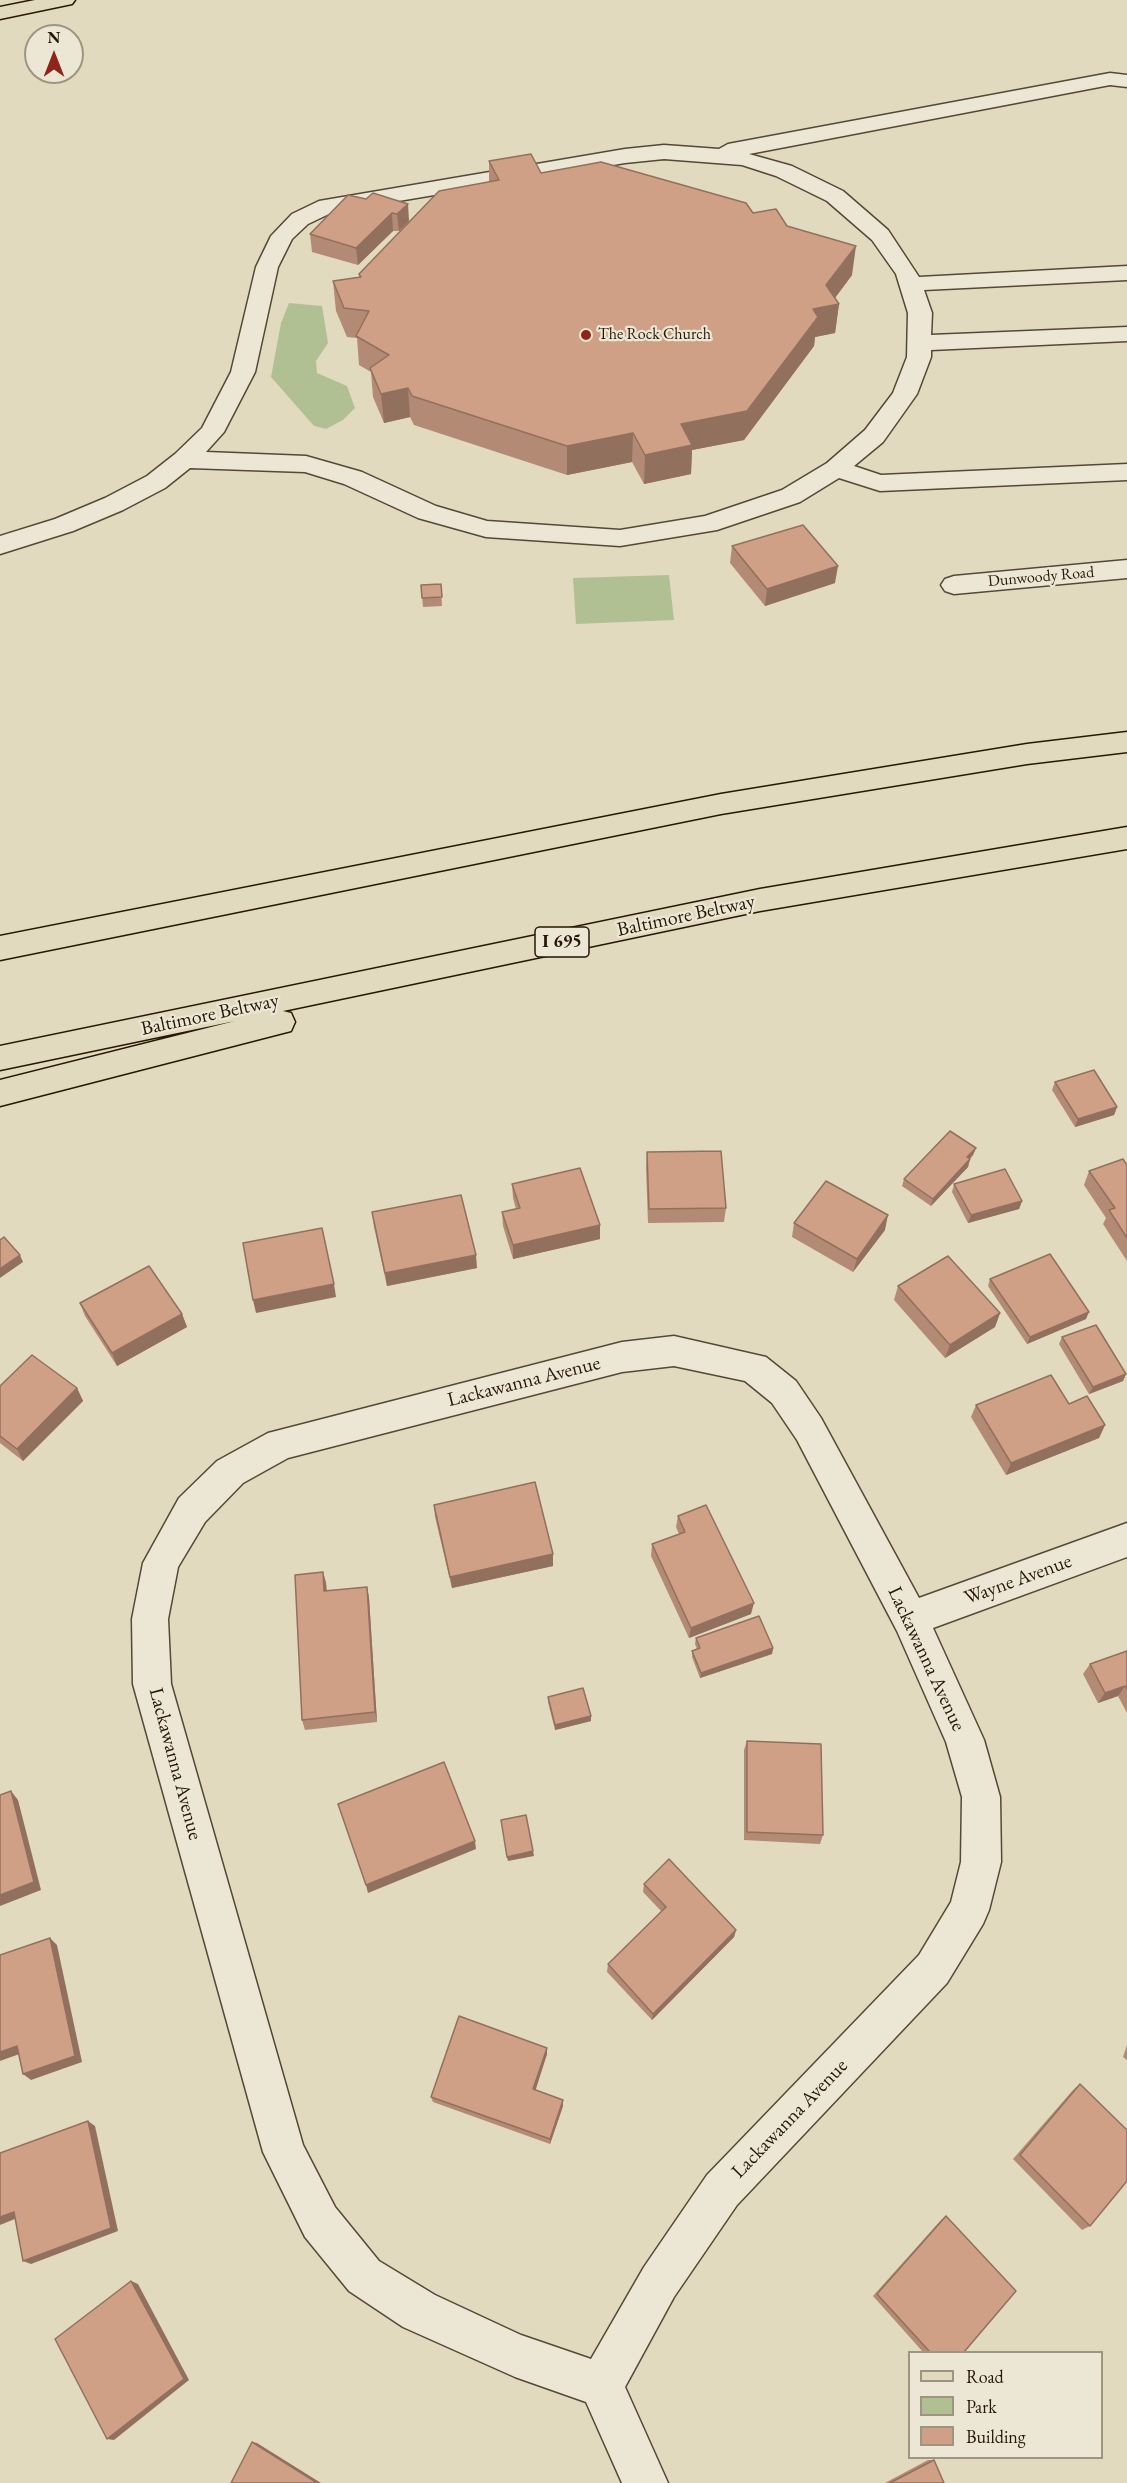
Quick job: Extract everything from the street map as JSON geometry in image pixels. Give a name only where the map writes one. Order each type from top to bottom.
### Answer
[{"type":"main road","points":[[0,13],[65,0]]},
{"type":"main road","points":[[0,948],[721,804],[1027,754],[1127,741]]},
{"type":"main road","name":"Baltimore Beltway","points":[[0,1058],[760,900],[1081,843],[1127,838]]},
{"type":"main road","points":[[0,1093],[760,900]]},
{"type":"street","points":[[712,154],[1110,79],[1127,81]]},
{"type":"street","points":[[0,545],[64,525],[114,504],[156,482],[212,432],[229,404],[243,372],[267,267],[282,236],[300,219],[327,206],[625,156],[663,152],[712,154],[744,159],[784,171],[835,196],[880,236],[907,274],[920,313],[919,357],[906,394],[874,436],[836,469],[791,496],[708,524],[620,538],[551,536],[486,529],[427,512],[353,478],[306,465],[253,461],[183,460]]},
{"type":"street","points":[[910,284],[1127,273]]},
{"type":"street","points":[[919,343],[1127,334]]},
{"type":"street","points":[[836,469],[880,483],[1127,472]]},
{"type":"street","name":"Dunwoody Road","points":[[954,585],[1127,569]]},
{"type":"street","name":"Lackawanna Avenue","points":[[674,1351],[754,1368],[784,1392],[809,1429],[910,1619],[965,1740],[981,1797],[981,1862],[969,1910],[933,1969],[722,2190],[658,2282],[601,2385],[515,2355],[419,2311],[364,2276],[320,2222],[284,2152],[152,1684],[150,1619],[161,1563],[192,1510],[230,1472],[280,1444],[622,1357],[674,1351]]},
{"type":"street","name":"Wayne Avenue","points":[[910,1619],[1127,1540]]},
{"type":"street","points":[[601,2385],[645,2483]]},
{"type":"green space","points":[[289,303],[322,306],[328,343],[316,361],[317,373],[347,386],[355,408],[343,420],[326,429],[314,426],[271,377],[281,323]]},
{"type":"green space","points":[[669,575],[674,620],[576,624],[573,578]]},
{"type":"building","name":"The Rock Church","points":[[531,154],[541,173],[601,162],[746,203],[753,213],[776,209],[787,226],[856,246],[826,285],[839,304],[813,309],[818,317],[747,411],[681,424],[692,445],[645,455],[633,433],[567,446],[412,396],[408,388],[381,394],[370,368],[389,355],[356,336],[369,311],[344,308],[333,281],[361,277],[359,274],[439,191],[499,180],[489,161]]},
{"type":"building","points":[[373,193],[408,204],[397,214],[392,213],[356,248],[310,234],[348,195],[366,199]]},
{"type":"building","points":[[803,525],[838,566],[767,589],[732,546]]},
{"type":"building","points":[[441,584],[442,597],[422,598],[421,585]]},
{"type":"building","points":[[1094,1070],[1117,1107],[1078,1119],[1055,1082]]},
{"type":"building","points":[[950,1131],[976,1148],[967,1157],[970,1159],[933,1199],[904,1179]]},
{"type":"building","points":[[721,1151],[726,1208],[649,1209],[647,1152]]},
{"type":"building","points":[[1123,1159],[1127,1165],[1127,1238],[1109,1210],[1115,1208],[1089,1171]]},
{"type":"building","points":[[580,1168],[600,1225],[513,1245],[502,1212],[520,1208],[512,1184]]},
{"type":"building","points":[[1005,1169],[1022,1201],[971,1215],[954,1184]]},
{"type":"building","points":[[826,1181],[888,1215],[857,1259],[794,1223]]},
{"type":"building","points":[[461,1195],[476,1255],[385,1273],[372,1212]]},
{"type":"building","points":[[322,1228],[334,1284],[253,1300],[243,1243]]},
{"type":"building","points":[[4,1237],[20,1255],[0,1269],[0,1240]]},
{"type":"building","points":[[1050,1254],[1089,1312],[1030,1337],[990,1279]]},
{"type":"building","points":[[948,1256],[1000,1313],[950,1345],[898,1286]]},
{"type":"building","points":[[149,1266],[182,1314],[112,1353],[80,1303]]},
{"type":"building","points":[[1096,1325],[1126,1374],[1093,1387],[1062,1337]]},
{"type":"building","points":[[32,1355],[77,1388],[17,1449],[0,1436],[0,1386]]},
{"type":"building","points":[[1051,1375],[1069,1404],[1087,1396],[1105,1425],[1011,1463],[976,1405]]},
{"type":"building","points":[[535,1482],[553,1554],[450,1577],[434,1505]]},
{"type":"building","points":[[706,1505],[754,1603],[691,1628],[652,1544],[685,1532],[678,1516]]},
{"type":"building","points":[[323,1572],[324,1591],[367,1587],[375,1712],[302,1720],[295,1575]]},
{"type":"building","points":[[759,1616],[773,1648],[701,1673],[692,1651],[700,1648],[696,1638]]},
{"type":"building","points":[[1127,1651],[1127,1689],[1125,1686],[1105,1693],[1090,1664]]},
{"type":"building","points":[[583,1688],[591,1716],[555,1725],[548,1697]]},
{"type":"building","points":[[747,1741],[821,1744],[823,1835],[747,1832]]},
{"type":"building","points":[[444,1762],[475,1841],[366,1885],[338,1804]]},
{"type":"building","points":[[11,1791],[34,1882],[0,1895],[0,1795]]},
{"type":"building","points":[[526,1815],[533,1851],[507,1857],[501,1820]]},
{"type":"building","points":[[669,1859],[736,1930],[653,2014],[608,1964],[666,1907],[644,1884]]},
{"type":"building","points":[[50,1938],[75,2056],[23,2074],[17,2046],[0,2052],[0,1955]]},
{"type":"building","points":[[459,2016],[547,2048],[533,2089],[563,2100],[550,2139],[431,2097]]},
{"type":"building","points":[[1080,2084],[1127,2130],[1127,2181],[1090,2226],[1020,2155]]},
{"type":"building","points":[[88,2121],[111,2228],[23,2261],[14,2212],[0,2217],[0,2153]]},
{"type":"building","points":[[946,2216],[1016,2291],[965,2351],[929,2351],[877,2294]]},
{"type":"building","points":[[131,2281],[184,2379],[107,2439],[55,2339]]},
{"type":"building","points":[[252,2442],[317,2483],[231,2483]]},
{"type":"building","points":[[934,2460],[944,2483],[890,2483]]},
{"type":"place","name":"The Rock Church","points":[[586,335]]}]
